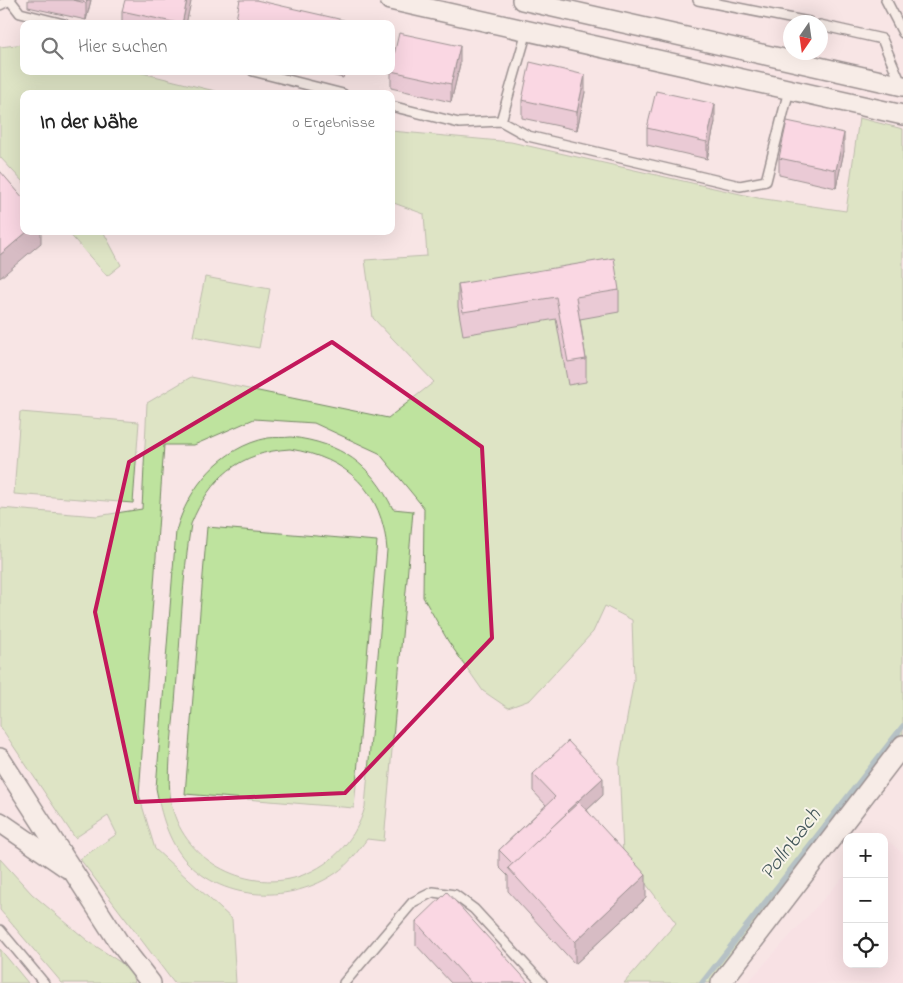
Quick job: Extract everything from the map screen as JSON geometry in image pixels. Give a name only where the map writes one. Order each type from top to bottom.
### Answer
[{"type":"street","points":[[390,0],[903,115]]},
{"type":"street","points":[[522,0],[549,3],[903,86]]},
{"type":"street","points":[[721,983],[903,745]]},
{"type":"street","points":[[0,758],[118,941],[151,983]]},
{"type":"street","points":[[0,822],[75,873]]},
{"type":"lane","points":[[0,5],[10,0],[20,13],[48,20]]},
{"type":"lane","points":[[698,0],[783,17]]},
{"type":"lane","points":[[886,0],[903,33]]},
{"type":"lane","points":[[828,27],[882,39],[903,86]]},
{"type":"lane","points":[[501,121],[527,31]]},
{"type":"lane","points":[[269,75],[327,90]]},
{"type":"lane","points":[[395,107],[459,123],[501,121],[528,136],[740,186],[766,181],[789,90]]},
{"type":"lane","points":[[344,983],[413,902],[432,892],[455,895],[474,909],[542,983]]},
{"type":"lane","points":[[0,930],[44,983]]},
{"type":"highlighted area","points":[[332,342],[482,447],[492,638],[345,793],[136,802],[95,612],[129,462]]},
{"type":"shaded area","points":[[888,841],[903,854],[903,983],[747,983],[843,877],[843,968],[888,968]]},
{"type":"green space","points":[[20,44],[20,75],[150,75],[211,90],[20,90],[20,179],[0,157],[0,47]]},
{"type":"green space","points":[[859,118],[903,129],[903,736],[710,983],[624,983],[676,923],[623,854],[619,763],[634,679],[632,620],[605,606],[593,632],[530,700],[508,708],[483,691],[448,641],[423,597],[424,508],[379,453],[314,423],[254,419],[194,445],[164,445],[139,795],[155,849],[232,919],[236,983],[174,983],[80,859],[117,834],[108,816],[75,838],[0,726],[0,508],[97,516],[142,509],[147,403],[191,377],[388,418],[434,382],[373,318],[365,260],[427,256],[424,214],[395,203],[395,131],[511,142],[758,198],[846,211]]},
{"type":"green space","points":[[71,235],[105,235],[121,265],[107,276]]},
{"type":"green space","points":[[205,277],[270,289],[259,348],[193,336]]},
{"type":"green space","points":[[20,412],[139,422],[133,503],[14,494]]},
{"type":"green space","points":[[291,437],[325,444],[352,458],[375,480],[393,509],[413,511],[384,841],[367,839],[345,866],[319,883],[299,890],[259,894],[239,891],[220,885],[202,875],[186,861],[174,845],[166,827],[156,788],[176,531],[181,515],[198,485],[221,460],[235,450],[268,438]],"holes":[[[290,449],[329,460],[345,469],[358,481],[370,494],[384,529],[387,550],[365,807],[361,820],[347,842],[339,852],[318,868],[294,878],[273,881],[252,879],[232,874],[214,864],[198,851],[184,835],[175,817],[170,796],[170,757],[188,545],[191,524],[199,508],[207,493],[228,470],[241,462],[272,451]]]},
{"type":"green space","points":[[207,527],[377,541],[354,808],[185,794]]},
{"type":"green space","points":[[0,859],[32,894],[88,941],[129,968],[135,983],[62,983],[0,910]]},
{"type":"green space","points":[[0,949],[28,983],[0,983]]},
{"type":"building","points":[[73,0],[87,0],[86,3]]},
{"type":"building","points":[[125,0],[187,0],[183,20],[164,20],[122,11]]},
{"type":"building","points":[[240,0],[256,0],[343,20],[236,20]]},
{"type":"building","points":[[399,33],[460,46],[451,84],[395,72],[395,50]]},
{"type":"building","points":[[530,62],[585,75],[577,112],[522,100]]},
{"type":"building","points":[[656,91],[715,104],[707,142],[647,128]]},
{"type":"building","points":[[787,121],[844,133],[836,170],[779,158]]},
{"type":"building","points":[[0,171],[20,194],[20,235],[23,235],[0,255]]},
{"type":"building","points":[[614,258],[619,290],[576,297],[586,359],[568,362],[556,297],[463,312],[458,284]]},
{"type":"building","points":[[568,741],[603,778],[513,864],[499,850],[555,797],[533,774]]},
{"type":"building","points":[[579,802],[646,875],[575,942],[508,868]]},
{"type":"building","points":[[447,892],[529,983],[471,983],[416,922]]},
{"type":"waterway","name":"Pollnbach","points":[[702,983],[903,726]]}]
